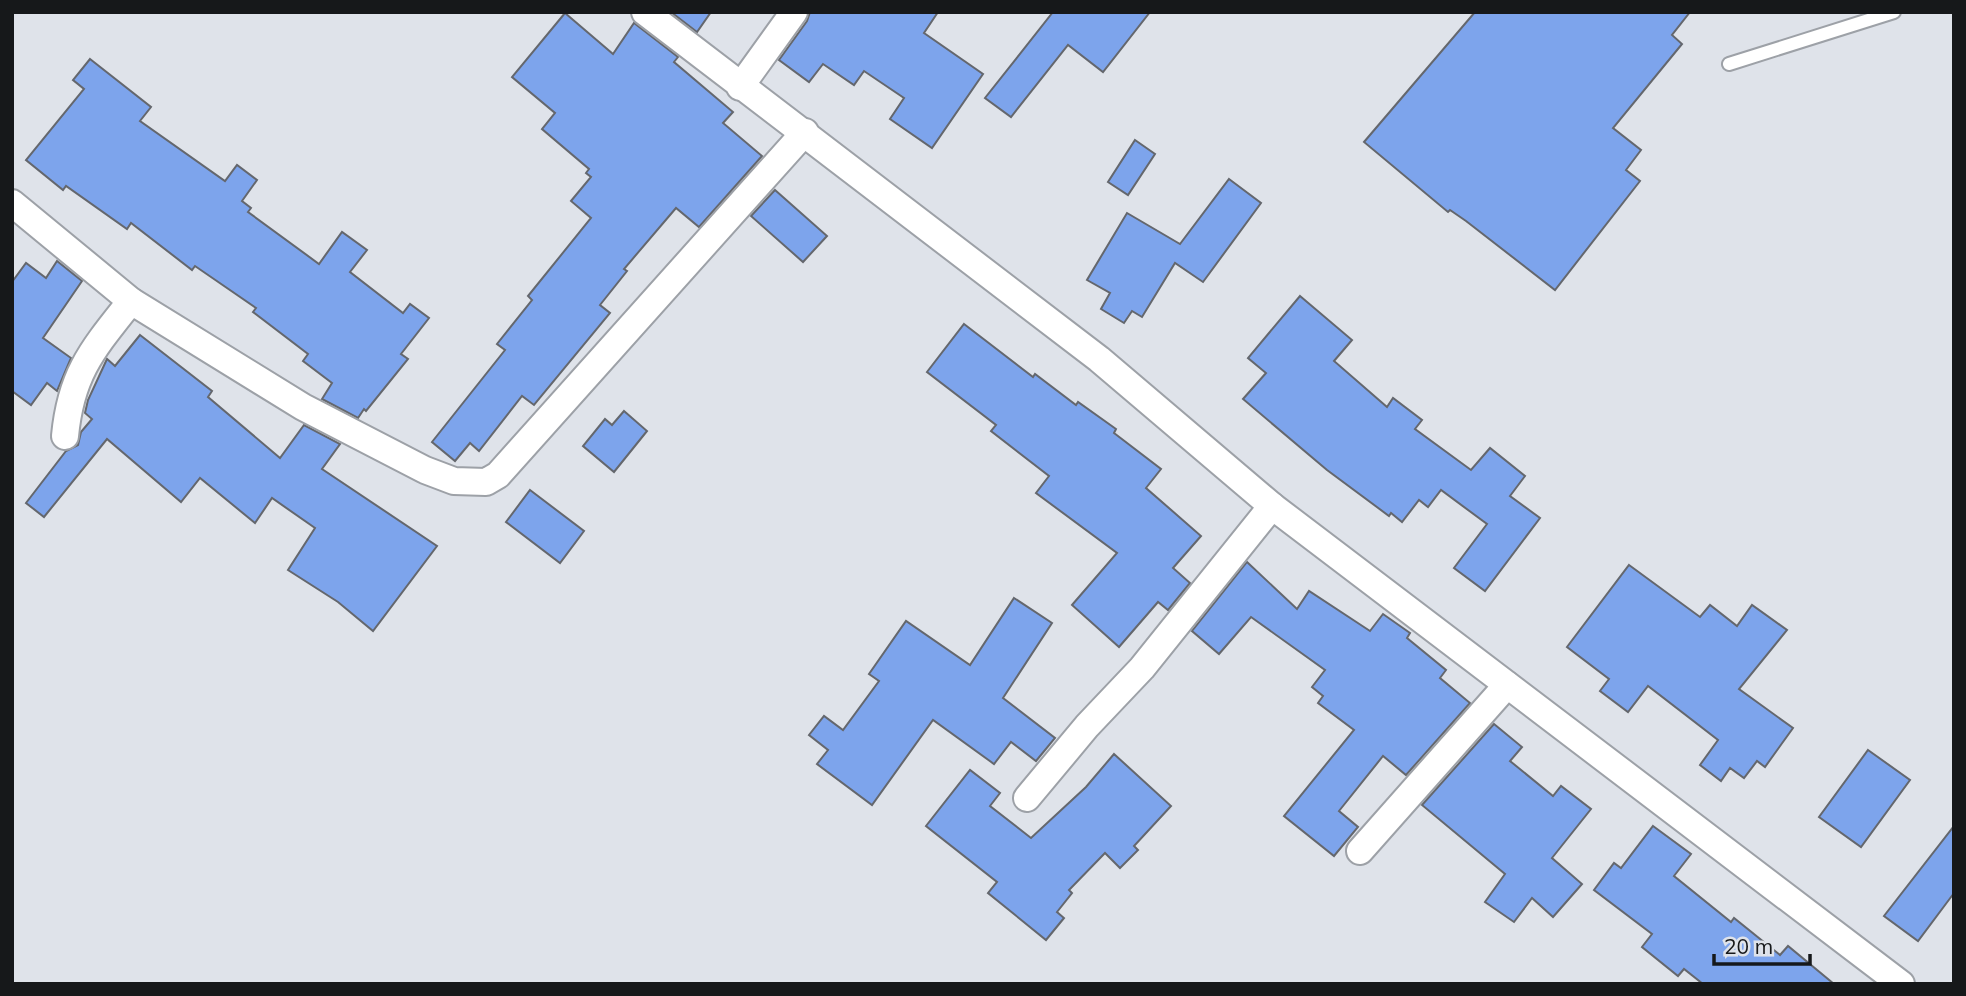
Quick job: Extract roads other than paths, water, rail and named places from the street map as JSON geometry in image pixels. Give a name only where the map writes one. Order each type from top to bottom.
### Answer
[{"type":"street","points":[[645,12],[1100,359],[1272,506],[1901,984]]},
{"type":"street","points":[[740,87],[794,12]]},
{"type":"street","points":[[12,203],[131,301],[303,407],[425,470],[454,481],[486,481],[498,475],[805,132]]},
{"type":"street","points":[[65,436],[68,403],[78,374],[131,301]]},
{"type":"street","points":[[1027,798],[1087,726],[1142,668],[1272,506]]},
{"type":"street","points":[[1360,852],[1507,685]]},
{"type":"lane","points":[[1729,64],[1894,12]]}]
